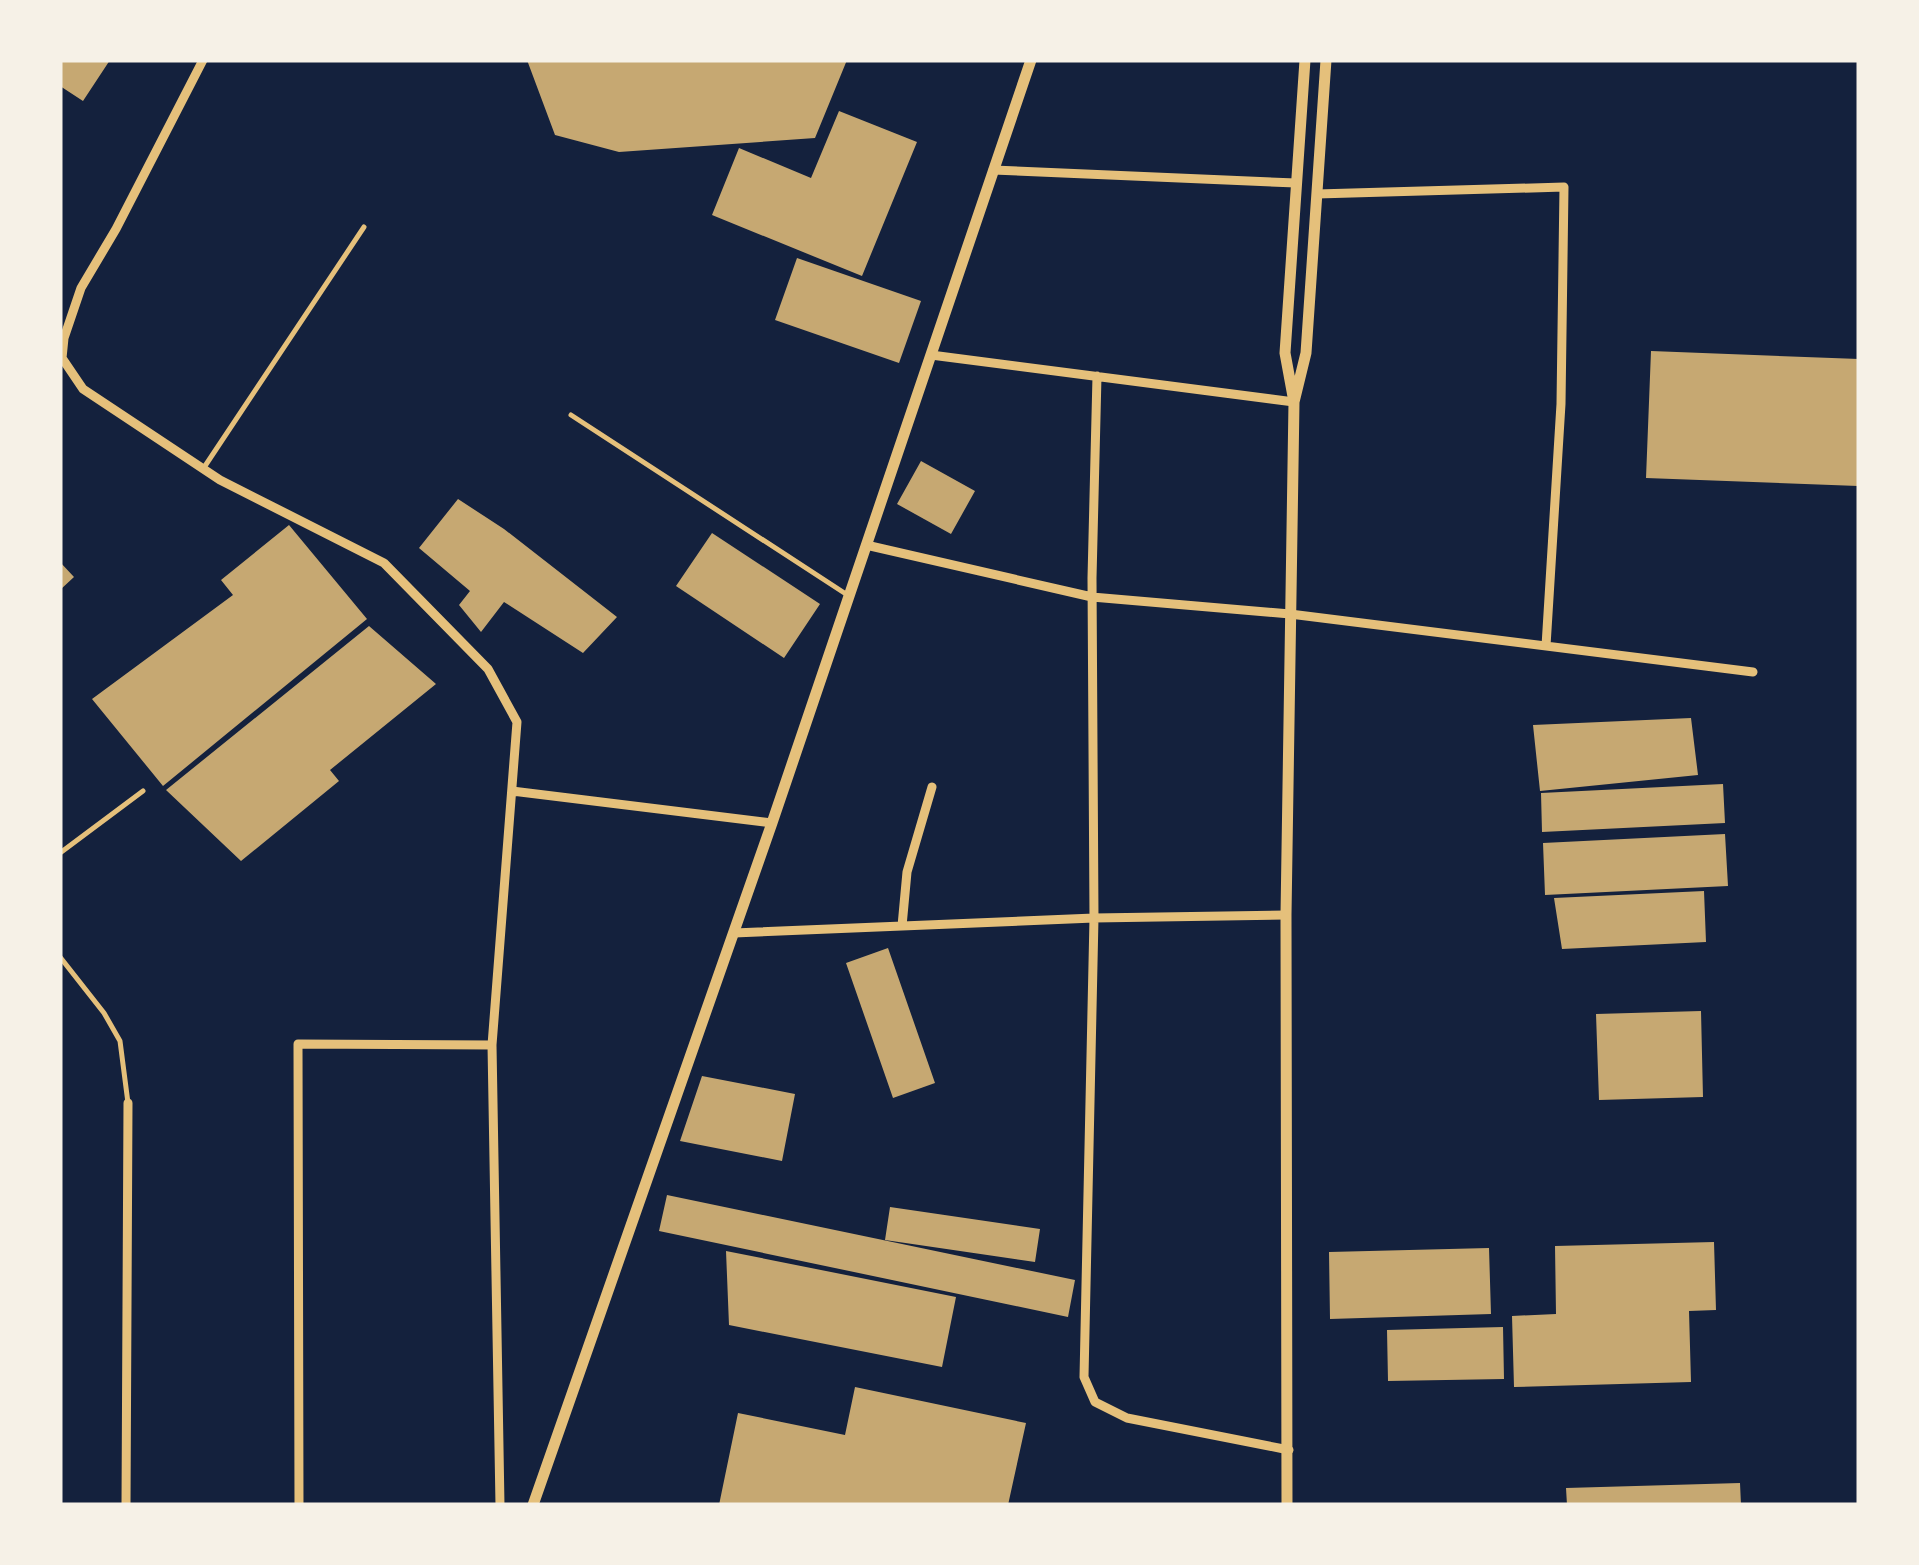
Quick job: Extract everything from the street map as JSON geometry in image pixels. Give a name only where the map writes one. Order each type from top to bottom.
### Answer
[{"type":"street","points":[[203,60],[81,288],[64,338],[62,358],[82,389],[204,469],[384,563],[488,669],[517,722],[492,1045],[500,1505]]},
{"type":"street","points":[[533,1505],[772,823],[1030,60]]},
{"type":"street","points":[[1288,1505],[1286,915],[1294,402],[1285,353],[1305,60]]},
{"type":"street","points":[[1294,402],[1306,354],[1326,60]]},
{"type":"street","points":[[993,170],[1296,183]]},
{"type":"street","points":[[1317,194],[1564,187],[1561,404],[1546,646]]},
{"type":"street","points":[[931,355],[1294,402]]},
{"type":"street","points":[[1097,376],[1092,597],[1094,918],[1084,1377],[1095,1402],[1127,1418],[1289,1450]]},
{"type":"street","points":[[866,545],[1092,597],[1290,614],[1753,672]]},
{"type":"street","points":[[902,926],[906,872],[932,787]]},
{"type":"street","points":[[512,791],[772,823]]},
{"type":"street","points":[[734,933],[1094,918],[1286,915]]},
{"type":"street","points":[[299,1505],[298,1044],[492,1045]]},
{"type":"street","points":[[126,1505],[128,1104]]},
{"type":"lane","points":[[204,469],[364,226]]},
{"type":"lane","points":[[571,415],[849,596]]},
{"type":"lane","points":[[60,852],[142,791]]},
{"type":"lane","points":[[60,957],[104,1013],[120,1041],[128,1104]]},
{"type":"building","points":[[60,60],[110,60],[83,101],[60,86]]},
{"type":"building","points":[[527,60],[847,60],[815,138],[619,152],[555,135]]},
{"type":"building","points":[[839,111],[917,142],[862,276],[712,215],[739,148],[811,178]]},
{"type":"building","points":[[797,258],[921,301],[899,363],[775,320]]},
{"type":"building","points":[[1651,351],[1859,359],[1858,486],[1646,478]]},
{"type":"building","points":[[921,461],[975,491],[951,534],[897,504]]},
{"type":"building","points":[[458,499],[504,529],[617,617],[583,653],[504,602],[481,632],[459,605],[470,591],[419,548]]},
{"type":"building","points":[[289,525],[367,619],[163,786],[92,699],[233,595],[221,580]]},
{"type":"building","points":[[712,533],[820,604],[784,658],[676,586]]},
{"type":"building","points":[[60,562],[74,577],[60,590]]},
{"type":"building","points":[[369,626],[436,684],[330,770],[339,781],[241,861],[166,790]]},
{"type":"building","points":[[1691,718],[1698,775],[1540,791],[1533,725]]},
{"type":"building","points":[[1723,784],[1725,823],[1542,832],[1541,793]]},
{"type":"building","points":[[1725,834],[1728,886],[1545,895],[1543,843]]},
{"type":"building","points":[[1704,891],[1706,942],[1562,949],[1554,898]]},
{"type":"building","points":[[888,948],[935,1083],[893,1098],[846,963]]},
{"type":"building","points":[[1701,1011],[1703,1097],[1599,1100],[1596,1014]]},
{"type":"building","points":[[702,1076],[795,1094],[782,1161],[680,1141]]},
{"type":"building","points":[[667,1195],[1075,1280],[1068,1317],[659,1231]]},
{"type":"building","points":[[890,1207],[1040,1229],[1035,1262],[885,1240]]},
{"type":"building","points":[[1714,1242],[1716,1310],[1689,1311],[1691,1382],[1514,1387],[1512,1316],[1556,1314],[1555,1246]]},
{"type":"building","points":[[1489,1248],[1491,1314],[1330,1319],[1329,1252]]},
{"type":"building","points":[[726,1251],[956,1297],[942,1367],[729,1325]]},
{"type":"building","points":[[1503,1327],[1504,1379],[1388,1381],[1387,1330]]},
{"type":"building","points":[[855,1387],[1026,1423],[1008,1505],[719,1505],[738,1413],[845,1435]]},
{"type":"building","points":[[1740,1483],[1741,1505],[1567,1505],[1566,1488]]}]
